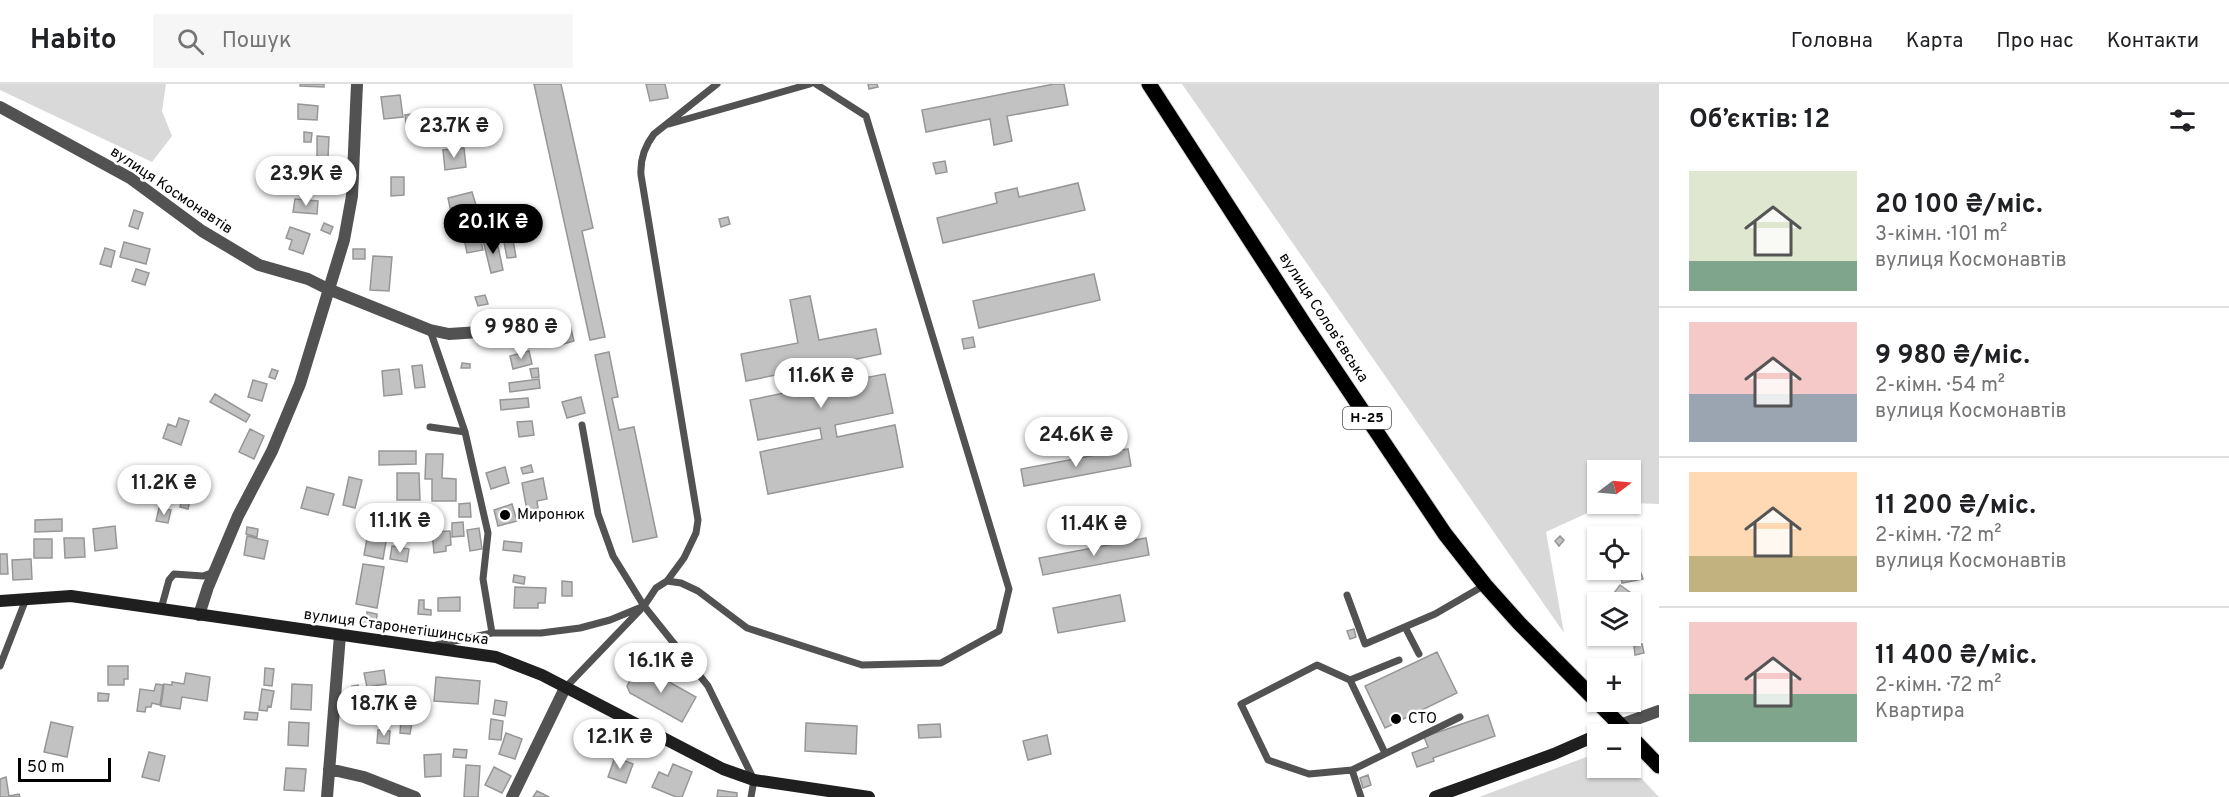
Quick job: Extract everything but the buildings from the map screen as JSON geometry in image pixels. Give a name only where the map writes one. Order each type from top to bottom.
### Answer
[{"type":"main road","name":"вулиця Соловʼєвська","points":[[1149,84],[1445,534],[1485,585],[1519,623],[1619,724]]},
{"type":"main road","name":"вулиця Старонетішинська","points":[[0,601],[71,596],[496,657],[542,675],[723,769],[754,780],[831,795],[869,797]]},
{"type":"main road","points":[[1436,797],[1587,744]]},
{"type":"main road","name":"Н-25","points":[[1641,747],[1659,766]]},
{"type":"street","points":[[199,615],[214,572],[238,516],[283,427],[300,384],[344,240],[352,196],[357,84]]},
{"type":"street","name":"вулиця Космонавтів","points":[[0,107],[130,178],[202,231],[260,265],[308,279],[430,330],[449,334],[553,327]]},
{"type":"street","points":[[327,797],[340,635]]},
{"type":"street","points":[[512,797],[565,688]]},
{"type":"street","points":[[1639,724],[1659,711]]},
{"type":"street","points":[[329,769],[364,777],[415,797]]},
{"type":"lane","points":[[565,688],[644,606],[656,588],[667,582],[689,549],[696,533],[698,520],[641,166],[644,149],[654,134],[717,84]]},
{"type":"lane","points":[[666,125],[810,84]]},
{"type":"lane","points":[[667,582],[681,583],[698,591],[754,631],[862,665],[941,663],[999,631],[1009,589],[866,116],[816,84]]},
{"type":"lane","points":[[430,330],[465,432],[488,533],[483,579],[492,633]]},
{"type":"lane","points":[[582,425],[598,514],[613,556],[644,606],[708,686],[754,780],[751,797]]},
{"type":"lane","points":[[430,427],[465,432]]},
{"type":"lane","points":[[162,609],[169,580],[174,574],[203,576],[214,572]]},
{"type":"lane","points":[[1347,595],[1365,644],[1435,614],[1485,585]]},
{"type":"lane","points":[[0,666],[26,599]]},
{"type":"lane","points":[[431,646],[492,633],[541,633],[580,628],[610,620],[644,606]]},
{"type":"lane","points":[[1405,627],[1419,654]]},
{"type":"lane","points":[[1350,680],[1399,660]]},
{"type":"lane","points":[[1385,753],[1350,680],[1317,665],[1242,704],[1268,760],[1310,774],[1352,770],[1460,717]]},
{"type":"lane","points":[[1352,770],[1361,797]]},
{"type":"shaded area","points":[[0,84],[166,84],[162,111],[172,136],[152,162],[0,90]]},
{"type":"shaded area","points":[[1182,84],[1659,84],[1659,504],[1641,503],[1641,460],[1587,460],[1587,513],[1546,532],[1564,633]]},
{"type":"shaded area","points":[[1587,757],[1587,778],[1641,778],[1659,797],[1479,797]]},
{"type":"place","name":"Миронюк","points":[[505,515]]},
{"type":"place","name":"СТО","points":[[1396,719]]}]
